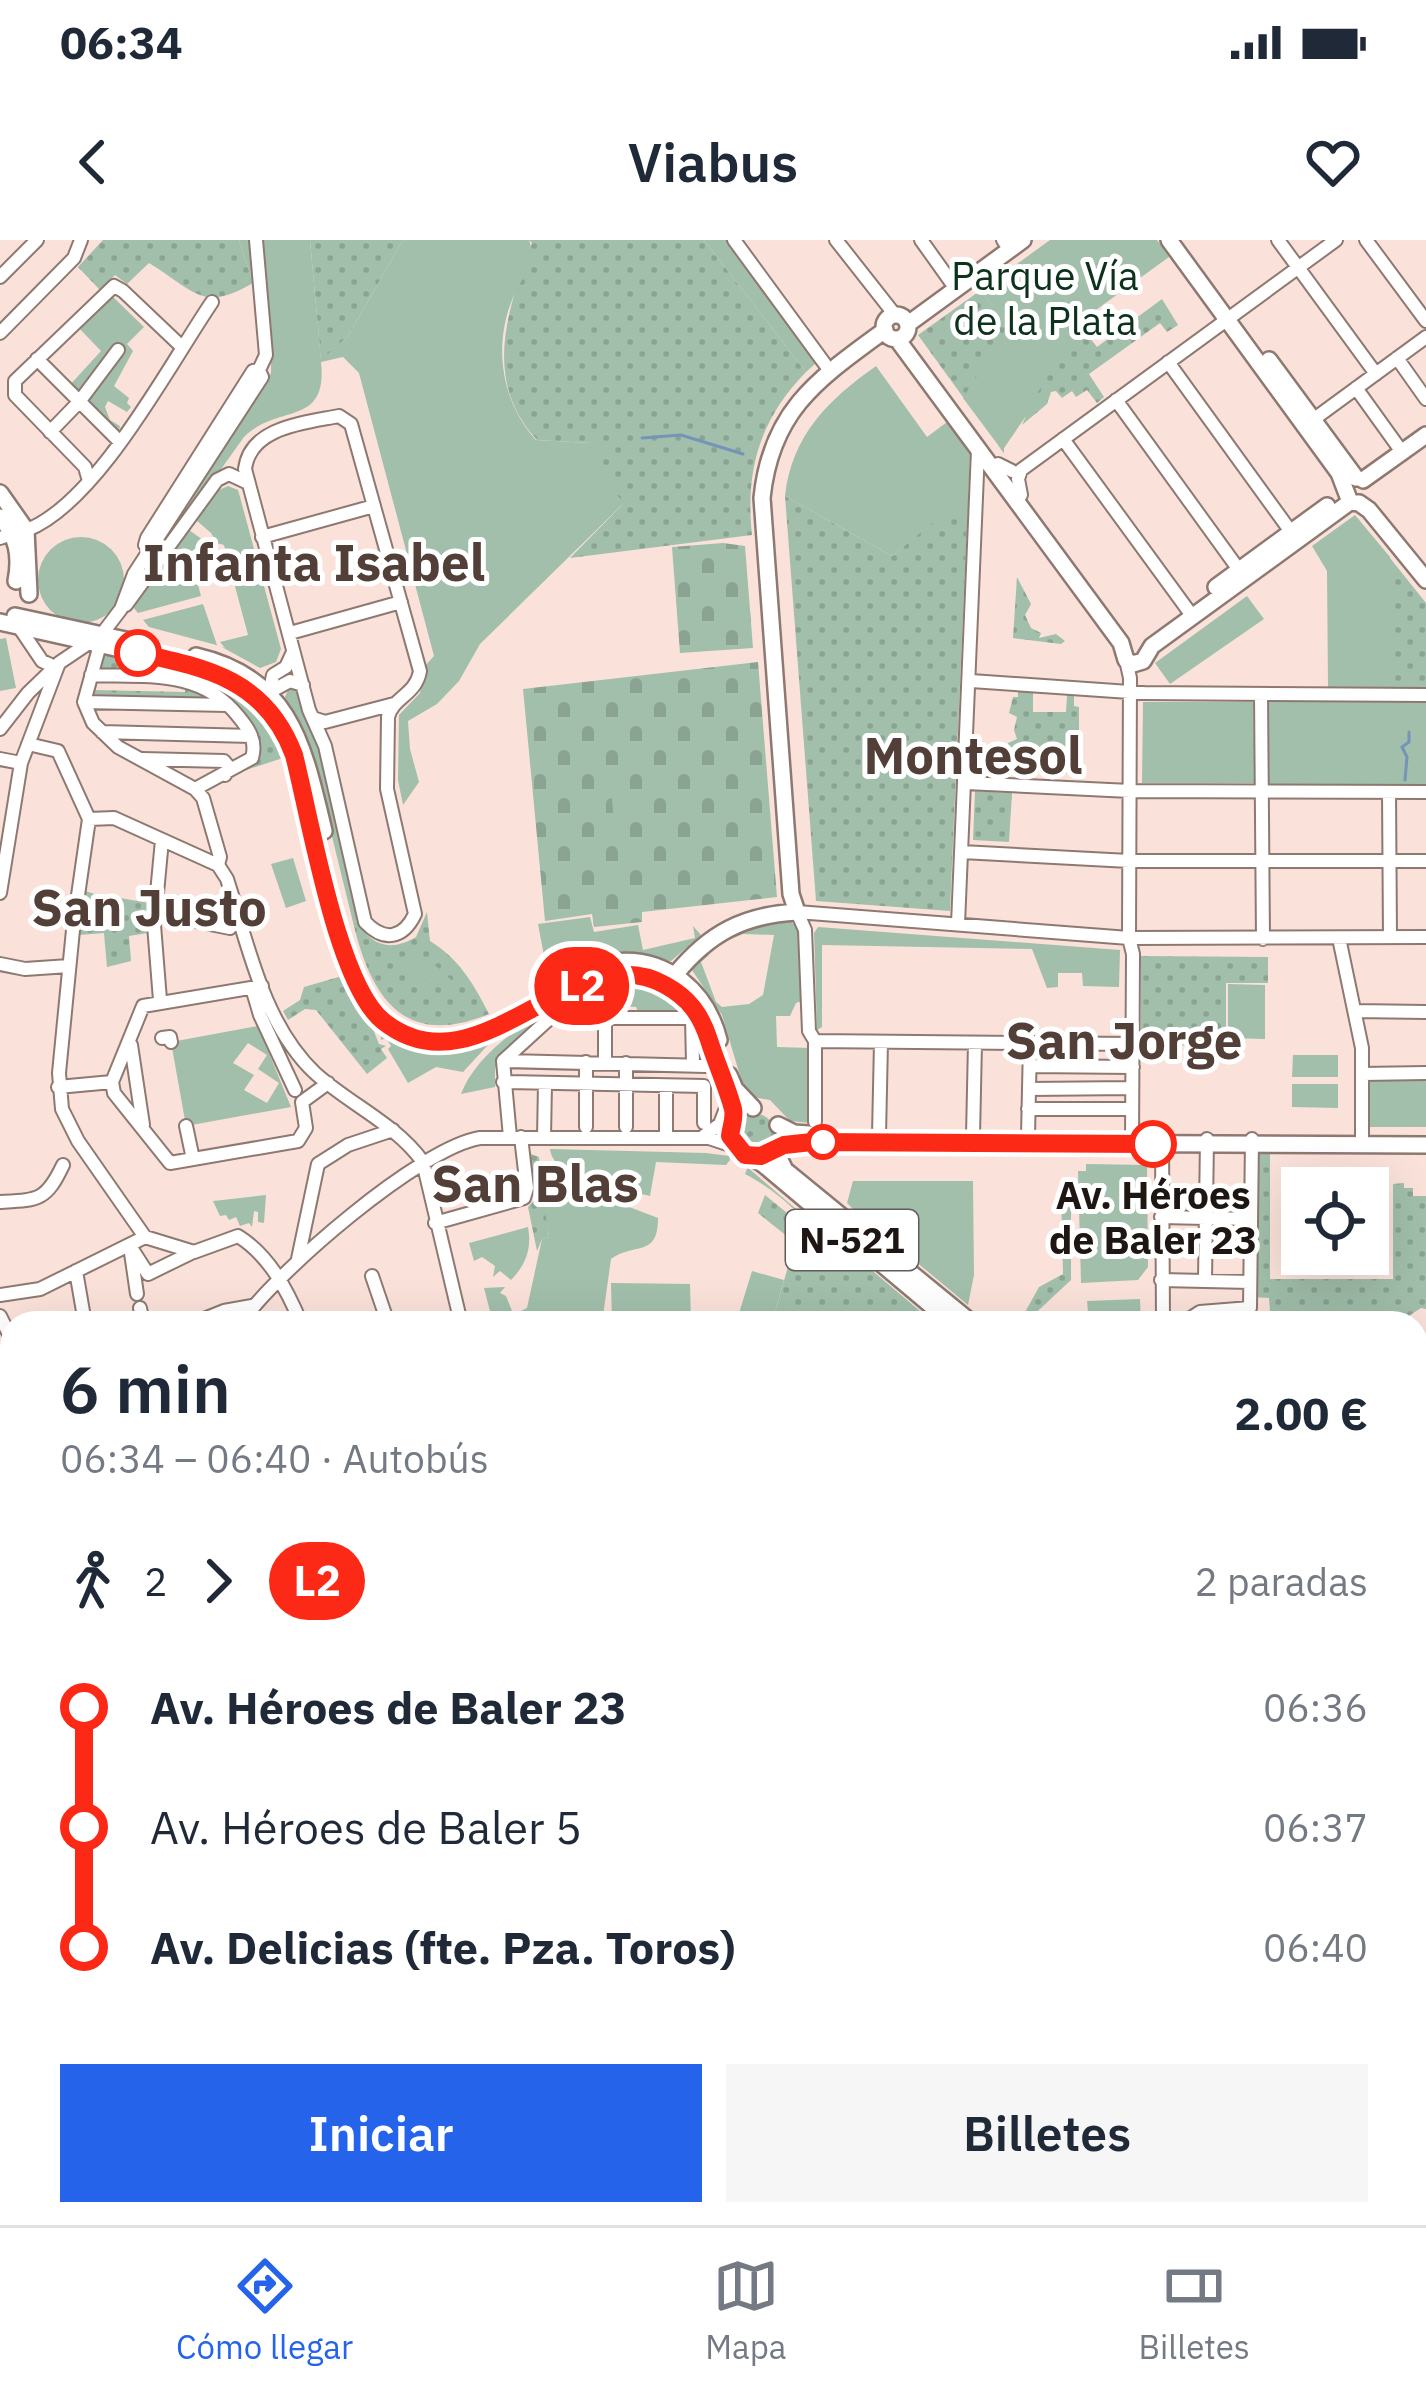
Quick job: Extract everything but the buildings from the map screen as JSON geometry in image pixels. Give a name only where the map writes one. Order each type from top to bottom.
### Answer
[{"type":"main road","points":[[797,912],[791,895],[762,498],[771,450],[788,414],[830,370],[1023,240]]},
{"type":"main road","points":[[1169,240],[1426,580]]},
{"type":"main road","points":[[1181,240],[1231,317]]},
{"type":"main road","points":[[797,912],[800,893],[771,498],[787,435],[809,401],[895,324],[1006,241]]},
{"type":"main road","points":[[895,324],[976,443],[1011,479]]},
{"type":"main road","points":[[895,324],[1011,479],[1132,657],[1426,435]]},
{"type":"main road","points":[[1357,490],[1426,447]]},
{"type":"main road","points":[[1357,490],[1426,566]]},
{"type":"main road","points":[[0,493],[13,534],[15,587],[49,622]]},
{"type":"main road","points":[[0,517],[13,534]]},
{"type":"main road","points":[[0,613],[49,622],[98,640],[205,667],[259,700],[290,743],[347,967],[358,993],[381,1020],[413,1037],[436,1042],[482,1034],[573,989],[617,974],[675,975],[725,928],[762,914],[797,912]]},
{"type":"main road","points":[[0,622],[60,637],[215,660],[276,689],[304,749],[360,976],[384,1011],[403,1025],[444,1034],[465,1030],[573,976],[614,962],[654,966],[675,975],[699,995],[714,1020],[732,1094],[736,1148],[753,1157],[799,1143],[1362,1139],[1426,1143]]},
{"type":"main road","points":[[617,974],[658,980],[690,1002],[732,1094],[753,1108],[766,1110],[778,1125],[794,1133],[1132,1141]]},
{"type":"main road","points":[[675,975],[678,985],[694,998],[698,1019]]},
{"type":"main road","points":[[732,1123],[753,1108]]},
{"type":"main road","points":[[774,1148],[778,1125]]},
{"type":"main road","points":[[1252,1142],[1426,1143]]},
{"type":"main road","points":[[794,1177],[788,1160],[799,1143]]},
{"type":"main road","name":"N-521","points":[[774,1148],[794,1177],[957,1311]]},
{"type":"main road","name":"N-521","points":[[753,1157],[938,1311]]},
{"type":"street","points":[[0,277],[37,240]]},
{"type":"street","points":[[121,609],[134,574],[150,550],[146,538],[266,355],[256,240]]},
{"type":"street","points":[[734,240],[830,370]]},
{"type":"street","points":[[836,240],[895,324]]},
{"type":"street","points":[[921,240],[951,281]]},
{"type":"street","points":[[1277,240],[1376,374]]},
{"type":"street","points":[[981,498],[1004,493],[1011,479],[1063,439],[1336,240]]},
{"type":"street","points":[[1366,240],[1426,321]]},
{"type":"street","points":[[2,327],[80,246]]},
{"type":"street","points":[[92,467],[50,432],[14,391],[15,381],[114,286],[182,347]]},
{"type":"street","points":[[13,534],[70,500],[88,482],[92,467],[120,442],[212,302]]},
{"type":"street","points":[[1308,423],[1426,337]]},
{"type":"street","points":[[50,432],[80,402],[118,350]]},
{"type":"street","points":[[1397,358],[1426,399]]},
{"type":"street","points":[[38,359],[120,442]]},
{"type":"street","points":[[1168,362],[1295,536]]},
{"type":"street","points":[[1356,388],[1402,452]]},
{"type":"street","points":[[1116,400],[1242,574]]},
{"type":"street","points":[[312,717],[325,722],[394,704],[410,695],[420,671],[351,424],[344,416],[272,433],[254,444],[245,462],[246,482],[312,717],[325,746],[365,922],[383,935],[396,936],[409,927],[415,914],[387,789],[388,718],[394,704]]},
{"type":"street","points":[[1063,439],[1190,613]]},
{"type":"street","points":[[958,925],[981,498],[976,443]]},
{"type":"street","points":[[0,729],[59,662],[98,640],[217,479],[229,474],[246,482]]},
{"type":"street","points":[[981,498],[986,481],[1011,479]]},
{"type":"street","points":[[262,537],[374,506]]},
{"type":"street","points":[[290,633],[400,602]]},
{"type":"street","points":[[0,892],[21,763],[64,643],[49,622]]},
{"type":"street","points":[[18,626],[42,661],[59,662]]},
{"type":"street","points":[[98,640],[85,712],[135,758],[195,789],[206,803],[218,865],[295,1090]]},
{"type":"street","points":[[290,743],[285,725],[267,698],[294,651]]},
{"type":"street","points":[[971,681],[1132,657],[1261,694],[1426,695]]},
{"type":"street","points":[[1132,657],[1132,1141]]},
{"type":"street","points":[[205,667],[238,676],[261,693],[290,681],[303,685]]},
{"type":"street","points":[[91,675],[185,678],[229,705],[251,736],[252,758],[195,789]]},
{"type":"street","points":[[1261,694],[1263,939]]},
{"type":"street","points":[[84,702],[229,705]]},
{"type":"street","points":[[101,731],[251,736]]},
{"type":"street","points":[[28,744],[58,752],[89,819],[69,966],[58,1087],[62,1109],[126,1214],[146,1237],[194,1252]]},
{"type":"street","points":[[135,758],[224,761],[229,767],[225,775]]},
{"type":"street","points":[[0,759],[21,763]]},
{"type":"street","points":[[966,783],[1130,791],[1426,792]]},
{"type":"street","points":[[1389,792],[1390,938]]},
{"type":"street","points":[[89,819],[114,818],[218,865]]},
{"type":"street","points":[[160,1000],[155,913],[162,840]]},
{"type":"street","points":[[962,852],[1129,862],[1426,861]]},
{"type":"street","points":[[815,1122],[815,1041],[808,1031],[805,930],[797,912],[1129,938],[1426,937]]},
{"type":"street","points":[[155,913],[230,928]]},
{"type":"street","points":[[1339,938],[1355,1011],[1362,1139]]},
{"type":"street","points":[[0,964],[25,969],[69,966]]},
{"type":"street","points":[[257,987],[143,1006],[112,1082],[114,1093],[170,1162],[298,1141],[306,1128],[302,1102],[328,1083]]},
{"type":"street","points":[[1355,1011],[1426,1012]]},
{"type":"street","points":[[550,1018],[698,1019],[699,1064],[502,1061],[550,1018]]},
{"type":"street","points":[[605,1018],[605,1062]]},
{"type":"street","points":[[270,1019],[310,1068],[393,1130],[423,1162],[458,1311]]},
{"type":"street","points":[[815,1041],[1133,1044]]},
{"type":"street","points":[[879,1135],[881,1042]]},
{"type":"street","points":[[130,1043],[143,1129]]},
{"type":"street","points":[[973,1136],[975,1043]]},
{"type":"street","points":[[1028,1136],[1030,1043]]},
{"type":"street","points":[[435,1223],[524,1198],[527,1188],[502,1061]]},
{"type":"street","points":[[586,1062],[586,1127]]},
{"type":"street","points":[[626,1063],[626,1127]]},
{"type":"street","points":[[1030,1066],[1133,1067]]},
{"type":"street","points":[[1362,1074],[1426,1073]]},
{"type":"street","points":[[58,1087],[112,1082]]},
{"type":"street","points":[[503,1082],[704,1086],[705,1133]]},
{"type":"street","points":[[544,1137],[545,1084]]},
{"type":"street","points":[[666,1086],[666,1138]]},
{"type":"street","points":[[1029,1089],[1132,1088]]},
{"type":"street","points":[[705,1133],[724,1118],[732,1094]]},
{"type":"street","points":[[1028,1109],[1132,1109]]},
{"type":"street","points":[[249,1311],[298,1259],[423,1162],[470,1139],[513,1133],[666,1138],[705,1133],[732,1123]]},
{"type":"street","points":[[186,1126],[193,1159]]},
{"type":"street","points":[[298,1259],[318,1164],[348,1145],[393,1130]]},
{"type":"street","points":[[705,1133],[736,1148]]},
{"type":"street","points":[[1162,1141],[1162,1311]]},
{"type":"street","points":[[1223,1311],[1246,1310],[1251,1303],[1252,1142]]},
{"type":"street","points":[[1205,1280],[1207,1143]]},
{"type":"street","points":[[0,1202],[38,1200],[52,1189],[63,1165]]},
{"type":"street","points":[[1161,1217],[1251,1219]]},
{"type":"street","points":[[130,1246],[148,1274],[238,1236],[267,1261],[295,1311]]},
{"type":"street","points":[[0,1295],[40,1289],[146,1237]]},
{"type":"street","points":[[130,1246],[140,1308]]},
{"type":"street","points":[[79,1269],[84,1311]]},
{"type":"street","points":[[372,1276],[384,1311]]},
{"type":"street","points":[[1161,1280],[1250,1282]]},
{"type":"street","points":[[227,1311],[252,1306]]},
{"type":"green space","points":[[103,240],[239,240],[253,283],[222,296],[199,295],[149,263],[127,284],[115,275],[100,290],[78,267]]},
{"type":"green space","points":[[239,240],[310,240],[321,360],[348,336],[403,240],[529,240],[530,263],[512,300],[503,337],[508,392],[536,440],[590,443],[598,449],[611,488],[624,503],[480,644],[459,681],[437,704],[408,721],[419,782],[403,805],[398,780],[399,715],[420,693],[425,666],[434,656],[359,373],[343,357],[321,362],[321,383],[309,406],[271,420],[244,437],[151,567],[147,564],[271,373],[271,364],[260,351],[253,283]]},
{"type":"green space","points":[[310,240],[403,240],[348,336],[321,361]]},
{"type":"green space","points":[[529,240],[704,240],[806,372],[777,408],[759,447],[751,489],[752,535],[570,558],[623,504],[615,500],[590,443],[537,440],[510,393],[504,344],[514,294],[532,243]]},
{"type":"green space","points":[[704,240],[726,240],[816,363],[806,372]]},
{"type":"green space","name":"Parque Vía de la Plata","points":[[1050,240],[1157,240],[1169,257],[1082,320],[1004,453],[963,398],[1008,326],[981,290]]},
{"type":"green space","points":[[981,290],[1014,333],[968,404],[918,335]]},
{"type":"green space","points":[[111,295],[144,327],[127,344],[133,351],[114,386],[129,398],[131,407],[127,412],[108,401],[105,407],[110,420],[120,426],[118,435],[68,387],[101,351],[78,327]]},
{"type":"green space","points":[[1162,299],[1178,325],[1167,332],[1160,323],[1089,374],[1104,397],[1097,403],[1087,390],[1076,397],[1072,391],[1062,398],[1051,392],[1047,404],[1022,425],[1026,416],[1004,453],[998,445],[1069,327],[1083,317],[1079,324],[1097,347]]},
{"type":"green space","points":[[876,366],[927,437],[947,422],[970,455],[967,526],[948,510],[892,556],[785,496],[795,455],[815,421]]},
{"type":"green space","points":[[228,486],[238,490],[281,649],[276,662],[260,668],[221,646],[225,648],[220,642],[248,635],[224,545],[196,520],[217,491]]},
{"type":"green space","points":[[785,496],[892,556],[948,509],[968,502],[950,911],[816,901]]},
{"type":"green space","points":[[1355,515],[1390,557],[1390,687],[1328,688],[1327,571],[1312,546]]},
{"type":"green space","points":[[189,530],[203,540],[206,550],[190,555],[201,596],[138,613],[133,607]]},
{"type":"green space","points":[[81,537],[112,549],[124,580],[112,611],[81,623],[50,611],[38,580],[50,549]]},
{"type":"green space","points":[[745,546],[753,648],[680,653],[672,547]]},
{"type":"green space","points":[[1390,558],[1426,603],[1426,687],[1390,687]]},
{"type":"green space","points":[[1017,577],[1031,604],[1025,615],[1031,628],[1041,633],[1039,638],[1056,634],[1065,641],[1061,644],[1013,638]]},
{"type":"green space","points":[[1247,596],[1264,619],[1170,684],[1155,663]]},
{"type":"green space","points":[[203,604],[219,646],[149,627],[143,620]]},
{"type":"green space","points":[[6,638],[16,688],[0,691],[0,639]]},
{"type":"green space","points":[[108,654],[189,672],[234,693],[254,709],[286,757],[246,770],[255,758],[254,731],[226,694],[190,675],[97,673]]},
{"type":"green space","points":[[758,662],[777,897],[642,912],[642,922],[594,927],[592,914],[545,921],[523,689]]},
{"type":"green space","points":[[186,679],[216,695],[205,710],[92,708],[94,690],[185,692]]},
{"type":"green space","points":[[1018,686],[1033,693],[1033,712],[1066,712],[1067,695],[1074,695],[1074,706],[1079,707],[1079,767],[1072,767],[1071,774],[1063,773],[1064,748],[1051,752],[1030,748],[1025,762],[1009,760],[1008,743],[1017,739],[1017,717],[1009,713]]},
{"type":"green space","points":[[289,687],[299,690],[319,745],[357,921],[353,922],[310,747],[285,697]]},
{"type":"green space","points":[[1426,698],[1426,787],[1267,784],[1267,699]]},
{"type":"green space","points":[[1143,702],[1253,702],[1255,783],[1142,783]]},
{"type":"green space","points":[[621,768],[629,839],[621,823],[617,852],[611,790],[617,786],[614,769]]},
{"type":"green space","points":[[975,791],[1012,793],[1009,842],[973,840]]},
{"type":"green space","points":[[293,858],[306,901],[286,908],[271,864]]},
{"type":"green space","points":[[85,891],[98,895],[92,898],[92,906],[120,904],[120,898],[149,903],[148,933],[129,936],[131,961],[107,967],[104,933],[79,935]]},
{"type":"green space","points":[[427,912],[430,941],[465,973],[489,1014],[434,1025],[396,1010],[382,994],[353,922],[375,941],[398,944],[416,937]]},
{"type":"green space","points":[[590,917],[594,932],[638,925],[643,950],[695,938],[693,926],[701,935],[671,961],[634,955],[586,962],[549,982],[538,924]]},
{"type":"green space","points":[[791,922],[799,928],[802,1001],[790,1016],[776,1016],[777,1047],[811,1048],[810,1123],[790,1121],[770,1100],[752,1097],[744,1089],[722,1015],[692,970],[706,951],[709,955],[701,962],[716,1002],[722,1007],[749,1004],[763,995],[774,935],[743,934],[722,943],[760,925]]},
{"type":"green space","points":[[818,927],[1120,950],[1119,987],[1083,986],[1082,973],[1058,973],[1058,987],[1047,988],[1032,949],[822,945],[822,1027],[817,1030],[814,933]]},
{"type":"green space","points":[[403,956],[428,959],[456,984],[425,980]]},
{"type":"green space","points":[[1141,956],[1268,957],[1268,983],[1226,983],[1226,1046],[1141,1045]]},
{"type":"green space","points":[[342,976],[355,1001],[376,1024],[373,1029],[379,1044],[386,1046],[381,1049],[387,1058],[367,1074],[316,1010],[305,1009],[288,1020],[283,1011],[300,1000],[304,987]]},
{"type":"green space","points":[[617,981],[663,991],[693,1015],[639,1014],[636,1007],[619,1006],[618,994],[590,999],[589,1008],[560,1013],[525,1036],[495,1068],[495,1087],[461,1094],[486,1056],[527,1023],[573,997]]},
{"type":"green space","points":[[1228,984],[1265,985],[1265,1039],[1228,1038]]},
{"type":"green space","points":[[258,1026],[291,1107],[186,1126],[171,1042]],"holes":[[[248,1043],[267,1055],[258,1069],[279,1083],[267,1103],[244,1090],[254,1075],[233,1063]]]},
{"type":"green space","points":[[380,1027],[425,1045],[499,1033],[463,1072],[436,1067],[408,1083],[386,1038],[381,1040]]},
{"type":"green space","points":[[1293,1055],[1338,1055],[1338,1077],[1292,1077]]},
{"type":"green space","points":[[1370,1079],[1426,1080],[1426,1127],[1370,1127]]},
{"type":"green space","points":[[1292,1084],[1338,1084],[1338,1108],[1292,1107]]},
{"type":"green space","points":[[756,1114],[769,1119],[774,1132],[769,1145],[756,1150],[743,1145],[738,1132],[743,1119]]},
{"type":"green space","points":[[550,1149],[706,1153],[730,1160],[726,1165],[656,1162],[650,1196],[576,1176],[554,1160]]},
{"type":"green space","points":[[1270,1152],[1270,1279],[1393,1279],[1393,1184],[1404,1183],[1404,1188],[1413,1188],[1413,1196],[1426,1196],[1426,1309],[1270,1311],[1269,1298],[1253,1297],[1258,1153]]},
{"type":"green space","points":[[528,1153],[539,1157],[549,1237],[542,1239],[537,1251],[528,1207],[535,1199]]},
{"type":"green space","points":[[739,1160],[835,1239],[829,1243],[822,1239],[818,1245],[799,1214],[745,1174],[747,1169]]},
{"type":"green space","points":[[1086,1164],[1147,1165],[1148,1267],[1138,1280],[1081,1283],[1078,1171],[1086,1171]]},
{"type":"green space","points":[[853,1181],[973,1181],[974,1275],[968,1305],[847,1203]]},
{"type":"green space","points":[[541,1185],[552,1190],[577,1187],[658,1218],[649,1244],[611,1259],[604,1311],[521,1311],[527,1308],[542,1239],[549,1237]]},
{"type":"green space","points":[[1071,1191],[1071,1280],[1038,1311],[1026,1311],[1039,1287],[1063,1274],[1061,1192]]},
{"type":"green space","points":[[266,1195],[264,1223],[258,1222],[254,1211],[252,1227],[249,1223],[240,1226],[236,1217],[220,1216],[213,1201]]},
{"type":"green space","points":[[765,1195],[808,1230],[809,1246],[798,1245],[758,1213]]},
{"type":"green space","points":[[528,1227],[527,1256],[511,1280],[500,1271],[493,1277],[495,1266],[482,1257],[474,1261],[469,1243]]},
{"type":"green space","points":[[822,1238],[829,1243],[835,1239],[920,1311],[775,1311],[793,1249],[810,1252]]},
{"type":"green space","points":[[752,1271],[784,1280],[775,1311],[740,1311]]},
{"type":"green space","points":[[611,1283],[690,1284],[691,1311],[612,1311]]},
{"type":"green space","points":[[505,1287],[500,1293],[512,1311],[490,1311],[484,1288]]},
{"type":"green space","points":[[1140,1299],[1140,1311],[1088,1311],[1087,1301]]},
{"type":"waterway","points":[[642,438],[681,435],[743,454]]},
{"type":"waterway","points":[[1405,780],[1407,757],[1402,747],[1409,742],[1409,732]]},
{"type":"bus line","name":"L2","points":[[138,653],[205,667],[230,679],[259,700],[281,726],[294,755],[347,967],[367,1005],[397,1030],[436,1042],[458,1040],[482,1034],[597,979],[637,975],[674,989],[703,1020],[732,1108],[730,1136],[745,1155],[761,1156],[784,1145],[812,1142],[1153,1144]]},
{"type":"place","name":"Av. Héroes de Baler 23","points":[[1153,1144]]},
{"type":"district","name":"Infanta Isabel","points":[[314,563]]},
{"type":"district","name":"Montesol","points":[[973,756]]},
{"type":"district","name":"San Justo","points":[[149,908]]},
{"type":"district","name":"San Jorge","points":[[1124,1041]]},
{"type":"district","name":"San Blas","points":[[535,1184]]}]
